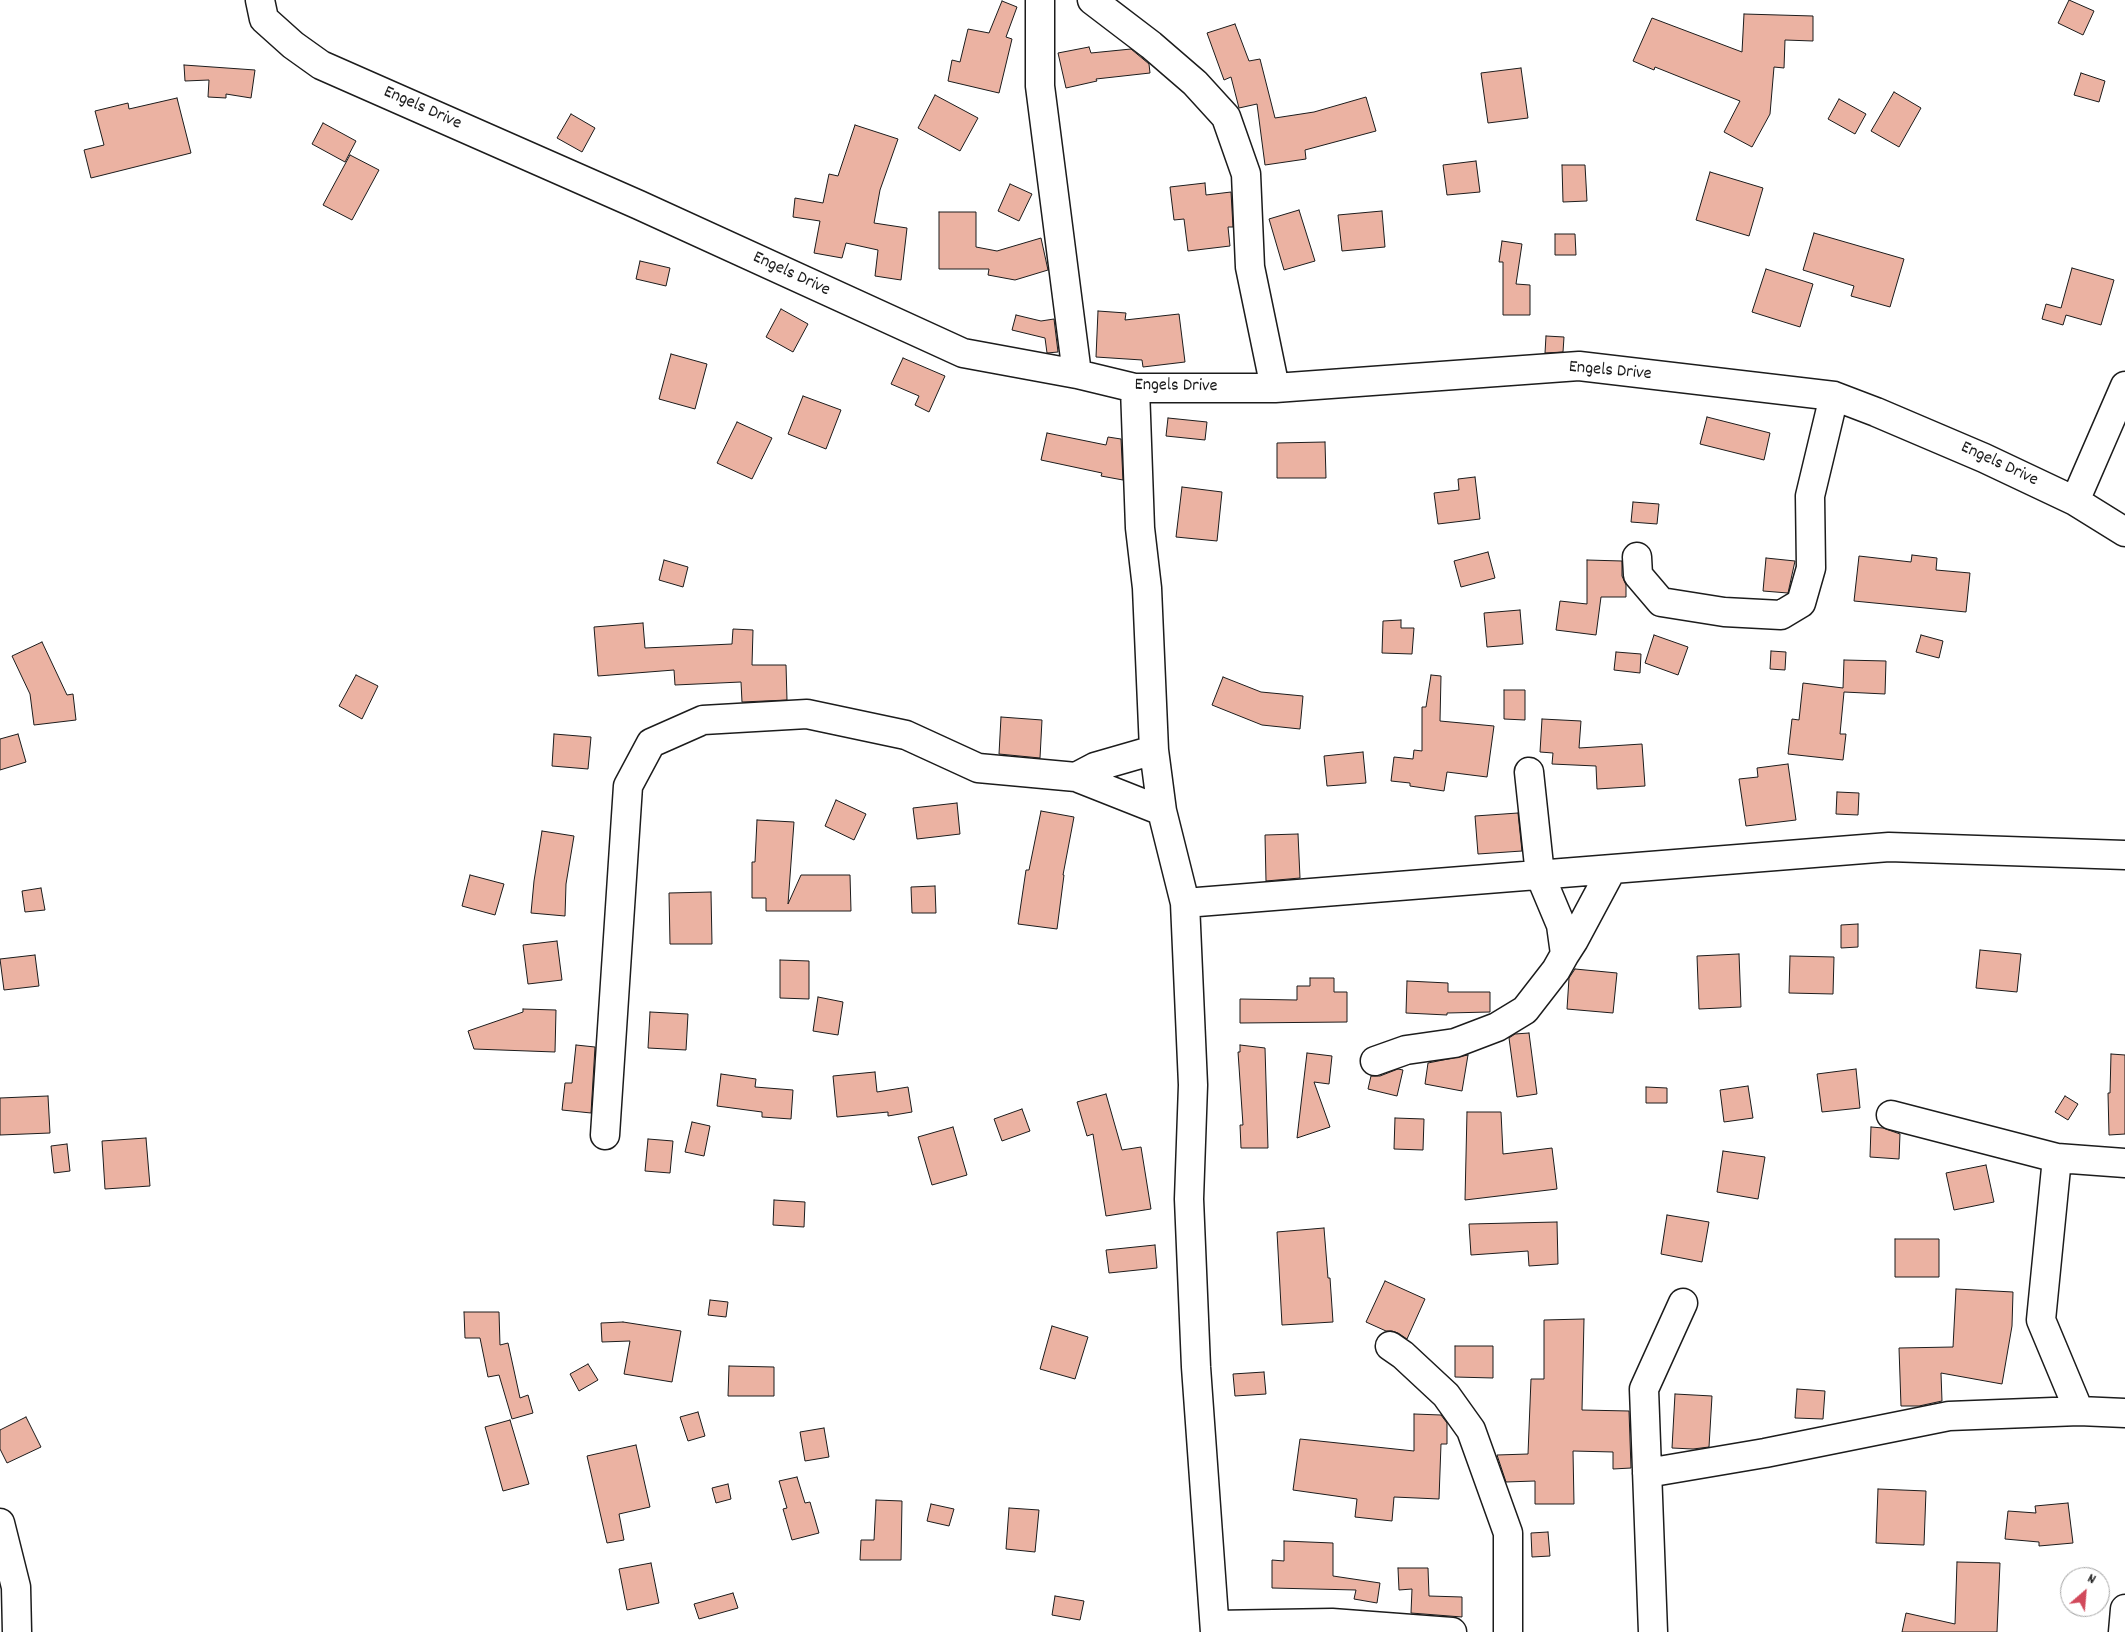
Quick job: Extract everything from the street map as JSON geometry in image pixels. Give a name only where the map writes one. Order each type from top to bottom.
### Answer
[{"type":"street","name":"Engels Drive","points":[[260,0],[264,19],[293,45],[321,65],[639,205],[963,353],[1077,374],[1135,388],[1276,388],[1579,366],[1834,396],[1984,458],[2075,501],[2125,532]]},
{"type":"street","points":[[1040,0],[1040,86],[1077,374]]},
{"type":"street","points":[[1092,0],[1151,45],[1195,83],[1226,117],[1246,174],[1250,268],[1276,388]]},
{"type":"street","points":[[2075,501],[2125,386]]},
{"type":"street","points":[[1135,388],[1140,528],[1147,588],[1154,750],[1162,811],[1185,903],[1193,1085],[1189,1199],[1196,1358],[1215,1629],[1332,1623],[1452,1632]]},
{"type":"street","points":[[1637,557],[1638,575],[1661,602],[1724,612],[1781,615],[1801,604],[1811,568],[1810,496],[1834,396]]},
{"type":"street","points":[[605,1135],[628,786],[651,743],[703,720],[807,714],[906,735],[978,768],[1076,777],[1162,811]]},
{"type":"street","points":[[1076,777],[1095,767],[1154,750]]},
{"type":"street","points":[[1530,772],[1540,875],[1561,925],[1565,954]]},
{"type":"street","points":[[1185,903],[1889,847],[2125,855]]},
{"type":"street","points":[[1375,1061],[1406,1050],[1455,1043],[1497,1027],[1525,1010],[1556,970],[1612,869]]},
{"type":"street","points":[[1891,1115],[2058,1158],[2125,1163]]},
{"type":"street","points":[[2058,1158],[2041,1320],[2079,1411]]},
{"type":"street","points":[[1653,1632],[1644,1389],[1683,1303]]},
{"type":"street","points":[[1390,1346],[1403,1355],[1446,1395],[1471,1430],[1508,1533],[1508,1632]]},
{"type":"street","points":[[1647,1473],[1765,1453],[1949,1416],[2079,1411],[2125,1413]]},
{"type":"street","points":[[0,1523],[16,1586],[17,1632]]},
{"type":"street","points":[[2123,1632],[2125,1609]]},
{"type":"building","points":[[2069,0],[2094,11],[2083,35],[2058,23]]},
{"type":"building","points":[[1002,1],[1017,7],[1006,37],[1012,39],[999,93],[948,81],[952,60],[960,62],[968,29],[989,33]]},
{"type":"building","points":[[1744,14],[1813,16],[1813,41],[1785,40],[1784,68],[1774,67],[1770,114],[1752,147],[1724,132],[1740,101],[1655,67],[1654,70],[1633,61],[1652,18],[1742,52]]},
{"type":"building","points":[[1235,24],[1249,61],[1260,59],[1275,118],[1314,112],[1366,97],[1376,131],[1305,150],[1306,159],[1265,165],[1257,104],[1239,108],[1231,77],[1224,80],[1207,33]]},
{"type":"building","points":[[1089,47],[1091,53],[1131,49],[1149,64],[1150,73],[1096,79],[1097,81],[1066,88],[1058,53]]},
{"type":"building","points":[[184,65],[255,70],[251,98],[226,94],[226,98],[208,97],[209,80],[185,81]]},
{"type":"building","points":[[1521,68],[1528,118],[1488,123],[1481,73]]},
{"type":"building","points":[[2081,73],[2105,81],[2099,102],[2074,95]]},
{"type":"building","points":[[1894,92],[1921,108],[1899,147],[1871,131]]},
{"type":"building","points":[[935,95],[978,118],[960,151],[918,128]]},
{"type":"building","points":[[177,98],[191,153],[91,178],[84,150],[104,145],[95,111],[128,103],[129,109]]},
{"type":"building","points":[[1839,99],[1866,114],[1855,134],[1828,119]]},
{"type":"building","points":[[571,114],[595,128],[582,152],[557,138]]},
{"type":"building","points":[[323,123],[356,141],[345,162],[312,144]]},
{"type":"building","points":[[855,125],[898,139],[880,190],[874,223],[907,228],[901,280],[875,276],[878,250],[846,243],[842,258],[814,253],[820,221],[793,217],[795,198],[823,203],[829,174],[838,176]]},
{"type":"building","points":[[350,155],[379,170],[352,220],[323,205]]},
{"type":"building","points":[[1476,161],[1480,192],[1447,195],[1443,165]]},
{"type":"building","points":[[1562,165],[1585,165],[1587,201],[1563,202]]},
{"type":"building","points":[[1710,172],[1763,188],[1749,236],[1696,220]]},
{"type":"building","points":[[1205,183],[1206,195],[1231,192],[1233,227],[1228,227],[1230,246],[1188,251],[1184,219],[1174,220],[1170,187]]},
{"type":"building","points":[[1010,184],[1032,194],[1019,221],[998,211]]},
{"type":"building","points":[[1299,210],[1315,261],[1284,270],[1269,219]]},
{"type":"building","points":[[1382,211],[1385,247],[1342,251],[1338,215]]},
{"type":"building","points":[[939,212],[976,212],[976,247],[997,251],[1041,238],[1048,270],[1015,280],[988,275],[989,269],[939,269]]},
{"type":"building","points":[[1814,233],[1904,259],[1890,307],[1851,296],[1854,286],[1803,270]]},
{"type":"building","points":[[1555,234],[1575,234],[1576,255],[1555,255]]},
{"type":"building","points":[[1502,241],[1522,244],[1516,284],[1530,285],[1530,315],[1503,315],[1503,262],[1499,262]]},
{"type":"building","points":[[640,261],[670,268],[666,286],[636,279]]},
{"type":"building","points":[[2072,268],[2114,280],[2101,325],[2066,315],[2063,325],[2042,319],[2046,304],[2061,308]]},
{"type":"building","points":[[1766,269],[1813,284],[1800,327],[1752,312]]},
{"type":"building","points":[[781,309],[808,324],[793,352],[766,337]]},
{"type":"building","points":[[1098,311],[1126,313],[1125,320],[1179,314],[1185,362],[1143,367],[1142,360],[1096,357]]},
{"type":"building","points":[[1016,315],[1041,321],[1054,319],[1058,352],[1047,353],[1045,338],[1012,330]]},
{"type":"building","points":[[1546,336],[1564,337],[1563,352],[1545,353]]},
{"type":"building","points":[[671,354],[707,364],[695,409],[659,399]]},
{"type":"building","points":[[903,358],[945,376],[929,412],[915,405],[919,396],[891,384]]},
{"type":"building","points":[[803,396],[841,410],[826,449],[788,434]]},
{"type":"building","points":[[1707,417],[1770,433],[1764,460],[1700,444]]},
{"type":"building","points":[[1168,418],[1207,422],[1205,440],[1166,436]]},
{"type":"building","points":[[737,422],[772,438],[752,479],[717,463]]},
{"type":"building","points":[[1047,433],[1106,445],[1108,437],[1121,439],[1123,480],[1101,476],[1102,473],[1041,460]]},
{"type":"building","points":[[1325,442],[1326,478],[1277,478],[1277,443]]},
{"type":"building","points":[[1475,477],[1480,519],[1438,524],[1434,493],[1459,490],[1458,479]]},
{"type":"building","points":[[1182,487],[1222,492],[1217,541],[1176,537]]},
{"type":"building","points":[[1633,502],[1659,504],[1657,524],[1631,522]]},
{"type":"building","points":[[1488,552],[1495,578],[1461,587],[1454,561]]},
{"type":"building","points":[[1912,555],[1937,558],[1936,570],[1970,573],[1966,612],[1854,601],[1859,556],[1911,562]]},
{"type":"building","points":[[1766,558],[1795,561],[1788,593],[1763,591]]},
{"type":"building","points":[[664,560],[688,567],[683,587],[659,580]]},
{"type":"building","points":[[1587,560],[1622,561],[1622,576],[1626,585],[1626,597],[1601,597],[1596,635],[1556,630],[1560,601],[1587,604]]},
{"type":"building","points":[[1520,610],[1523,644],[1487,647],[1484,613]]},
{"type":"building","points":[[1401,620],[1401,628],[1414,628],[1412,654],[1382,653],[1383,621]]},
{"type":"building","points":[[643,623],[645,648],[732,644],[733,629],[753,630],[752,665],[786,665],[787,700],[742,702],[741,682],[675,685],[674,670],[598,676],[594,627]]},
{"type":"building","points":[[1654,635],[1688,647],[1678,675],[1645,663]]},
{"type":"building","points":[[1921,635],[1943,641],[1939,658],[1916,652]]},
{"type":"building","points":[[42,642],[67,695],[73,694],[76,720],[34,725],[30,694],[12,656]]},
{"type":"building","points":[[1771,651],[1786,652],[1785,670],[1770,669]]},
{"type":"building","points":[[1616,652],[1641,654],[1640,673],[1614,670]]},
{"type":"building","points":[[1844,660],[1886,661],[1885,694],[1844,692],[1840,734],[1846,734],[1843,760],[1788,754],[1792,719],[1799,720],[1803,683],[1843,688]]},
{"type":"building","points":[[356,675],[378,686],[362,719],[339,706]]},
{"type":"building","points":[[1431,675],[1441,676],[1440,721],[1494,726],[1487,777],[1447,772],[1444,791],[1410,786],[1410,783],[1391,781],[1394,757],[1413,759],[1414,750],[1422,751],[1422,707],[1426,707]]},
{"type":"building","points":[[1223,677],[1261,692],[1303,696],[1300,729],[1262,725],[1212,705]]},
{"type":"building","points":[[1504,690],[1525,690],[1525,720],[1504,719]]},
{"type":"building","points":[[1001,717],[1042,720],[1040,758],[999,754]]},
{"type":"building","points":[[1542,719],[1581,721],[1579,748],[1642,744],[1645,786],[1597,789],[1596,766],[1552,764],[1553,753],[1540,752]]},
{"type":"building","points":[[18,734],[26,762],[0,770],[0,739]]},
{"type":"building","points":[[554,734],[591,737],[588,769],[552,766]]},
{"type":"building","points":[[1363,752],[1366,783],[1327,786],[1324,756]]},
{"type":"building","points":[[1788,764],[1796,820],[1746,826],[1739,779],[1758,777],[1757,768]]},
{"type":"building","points":[[1837,792],[1859,793],[1858,815],[1836,814]]},
{"type":"building","points":[[836,800],[866,814],[854,840],[825,826]]},
{"type":"building","points":[[957,803],[960,834],[917,839],[913,808]]},
{"type":"building","points":[[1041,811],[1074,817],[1063,875],[1057,929],[1018,924],[1026,870],[1029,870]]},
{"type":"building","points":[[1518,813],[1522,851],[1478,854],[1475,816]]},
{"type":"building","points":[[757,820],[794,822],[788,904],[801,875],[850,875],[851,911],[766,911],[766,898],[752,898],[752,862],[755,862]]},
{"type":"building","points":[[542,831],[574,836],[566,884],[565,916],[531,913]]},
{"type":"building","points":[[1298,834],[1300,878],[1266,881],[1265,835]]},
{"type":"building","points":[[470,875],[504,884],[495,915],[462,906]]},
{"type":"building","points":[[935,886],[936,913],[912,913],[911,887]]},
{"type":"building","points":[[41,888],[45,910],[25,912],[22,891]]},
{"type":"building","points":[[711,892],[712,944],[670,944],[669,893]]},
{"type":"building","points":[[1858,924],[1858,947],[1841,948],[1841,925]]},
{"type":"building","points":[[557,941],[562,980],[528,984],[523,945]]},
{"type":"building","points":[[1980,950],[2021,954],[2017,992],[1976,988]]},
{"type":"building","points":[[1739,954],[1741,1007],[1699,1009],[1697,956]]},
{"type":"building","points":[[35,955],[39,986],[4,990],[0,959]]},
{"type":"building","points":[[1790,956],[1834,957],[1833,994],[1789,993]]},
{"type":"building","points":[[780,960],[809,961],[809,999],[780,998]]},
{"type":"building","points":[[1575,969],[1617,973],[1613,1013],[1567,1009],[1569,978]]},
{"type":"building","points":[[1310,978],[1334,978],[1334,992],[1347,992],[1347,1022],[1240,1023],[1240,999],[1297,1000],[1297,986],[1310,986]]},
{"type":"building","points":[[1407,981],[1448,983],[1448,992],[1490,992],[1490,1012],[1447,1013],[1447,1015],[1406,1013]]},
{"type":"building","points":[[818,997],[843,1002],[838,1035],[813,1031]]},
{"type":"building","points":[[523,1009],[556,1010],[555,1052],[474,1049],[468,1031],[523,1012]]},
{"type":"building","points":[[650,1012],[688,1014],[686,1050],[648,1048]]},
{"type":"building","points":[[1529,1033],[1537,1094],[1517,1097],[1509,1038],[1515,1034]]},
{"type":"building","points":[[576,1045],[595,1047],[591,1113],[562,1110],[565,1083],[572,1083]]},
{"type":"building","points":[[1240,1045],[1265,1048],[1268,1148],[1241,1148],[1240,1125],[1243,1125],[1238,1052],[1240,1052]]},
{"type":"building","points":[[1307,1053],[1332,1056],[1329,1084],[1314,1082],[1330,1127],[1297,1138]]},
{"type":"building","points":[[2111,1054],[2125,1055],[2125,1134],[2109,1135],[2108,1093],[2110,1093]]},
{"type":"building","points":[[1468,1055],[1462,1091],[1425,1084],[1428,1063]]},
{"type":"building","points":[[1398,1069],[1403,1070],[1397,1096],[1368,1089],[1371,1076],[1380,1076]]},
{"type":"building","points":[[1856,1069],[1860,1108],[1822,1112],[1817,1074]]},
{"type":"building","points":[[875,1072],[877,1092],[908,1087],[912,1112],[888,1116],[888,1112],[837,1117],[833,1076]]},
{"type":"building","points":[[721,1074],[756,1079],[755,1087],[793,1090],[791,1119],[762,1117],[762,1112],[717,1106]]},
{"type":"building","points":[[1748,1086],[1753,1118],[1724,1122],[1720,1090]]},
{"type":"building","points":[[1646,1087],[1667,1088],[1667,1103],[1646,1103]]},
{"type":"building","points":[[1106,1094],[1122,1150],[1141,1147],[1151,1209],[1106,1216],[1093,1134],[1087,1136],[1077,1102]]},
{"type":"building","points":[[48,1096],[50,1133],[0,1135],[0,1098]]},
{"type":"building","points":[[2065,1096],[2078,1104],[2068,1120],[2055,1112]]},
{"type":"building","points":[[1022,1109],[1030,1131],[1002,1141],[994,1119]]},
{"type":"building","points":[[1467,1112],[1501,1112],[1503,1154],[1552,1148],[1557,1189],[1465,1200]]},
{"type":"building","points":[[1395,1118],[1424,1119],[1423,1150],[1394,1149]]},
{"type":"building","points":[[692,1122],[710,1126],[704,1156],[685,1152]]},
{"type":"building","points":[[953,1127],[967,1175],[932,1185],[918,1137]]},
{"type":"building","points":[[1871,1127],[1883,1128],[1900,1134],[1899,1159],[1870,1157]]},
{"type":"building","points":[[146,1138],[150,1186],[105,1189],[102,1141]]},
{"type":"building","points":[[648,1139],[673,1141],[670,1173],[645,1171]]},
{"type":"building","points":[[67,1144],[70,1171],[54,1173],[51,1146]]},
{"type":"building","points":[[1723,1151],[1765,1157],[1758,1199],[1717,1192]]},
{"type":"building","points":[[1986,1165],[1994,1202],[1954,1210],[1946,1173]]},
{"type":"building","points":[[774,1200],[805,1202],[804,1227],[773,1225]]},
{"type":"building","points":[[1667,1215],[1709,1222],[1702,1262],[1661,1254]]},
{"type":"building","points":[[1557,1222],[1558,1264],[1529,1266],[1528,1251],[1471,1255],[1469,1224]]},
{"type":"building","points":[[1324,1228],[1333,1322],[1282,1325],[1277,1232]]},
{"type":"building","points":[[1895,1239],[1939,1239],[1939,1277],[1895,1277]]},
{"type":"building","points":[[1155,1245],[1157,1268],[1109,1273],[1106,1250]]},
{"type":"building","points":[[1385,1281],[1425,1299],[1407,1339],[1398,1333],[1386,1331],[1366,1322]]},
{"type":"building","points":[[1956,1289],[2013,1292],[2012,1326],[2002,1384],[1941,1373],[1942,1401],[1919,1406],[1901,1406],[1899,1348],[1953,1347]]},
{"type":"building","points":[[710,1300],[728,1302],[726,1317],[708,1315]]},
{"type":"building","points":[[464,1312],[499,1312],[500,1345],[508,1343],[520,1398],[528,1395],[533,1413],[512,1419],[499,1375],[488,1377],[480,1338],[465,1338]]},
{"type":"building","points":[[1584,1319],[1582,1410],[1629,1411],[1631,1468],[1613,1469],[1613,1452],[1573,1451],[1574,1504],[1535,1504],[1535,1481],[1506,1482],[1497,1455],[1528,1454],[1531,1379],[1544,1379],[1544,1320]]},
{"type":"building","points":[[623,1322],[681,1331],[672,1382],[624,1374],[630,1341],[602,1342],[601,1323]]},
{"type":"building","points":[[1052,1326],[1088,1337],[1075,1379],[1040,1369]]},
{"type":"building","points":[[1455,1346],[1493,1346],[1493,1378],[1455,1377]]},
{"type":"building","points":[[588,1364],[598,1380],[579,1391],[570,1374]]},
{"type":"building","points":[[729,1366],[774,1367],[774,1396],[728,1396]]},
{"type":"building","points":[[1264,1372],[1266,1394],[1235,1396],[1233,1374]]},
{"type":"building","points":[[1797,1389],[1825,1391],[1823,1419],[1795,1418]]},
{"type":"building","points":[[1675,1394],[1712,1396],[1709,1447],[1693,1449],[1672,1448]]},
{"type":"building","points":[[698,1412],[705,1436],[688,1441],[680,1417]]},
{"type":"building","points":[[1414,1414],[1441,1415],[1447,1423],[1447,1444],[1441,1444],[1439,1499],[1394,1497],[1392,1521],[1355,1517],[1357,1499],[1293,1490],[1300,1439],[1414,1451]]},
{"type":"building","points":[[26,1417],[41,1447],[7,1463],[0,1449],[0,1430]]},
{"type":"building","points":[[510,1420],[529,1484],[503,1491],[485,1427]]},
{"type":"building","points":[[824,1428],[829,1457],[805,1461],[800,1432]]},
{"type":"building","points":[[636,1445],[650,1507],[619,1514],[624,1540],[607,1543],[587,1456]]},
{"type":"building","points":[[797,1477],[805,1503],[810,1502],[819,1533],[792,1540],[783,1509],[787,1508],[779,1481]]},
{"type":"building","points":[[728,1484],[731,1499],[716,1503],[712,1488]]},
{"type":"building","points":[[1878,1489],[1926,1491],[1924,1545],[1876,1543]]},
{"type":"building","points":[[876,1500],[902,1501],[901,1560],[860,1560],[861,1540],[874,1540]]},
{"type":"building","points":[[2068,1503],[2073,1543],[2039,1546],[2039,1542],[2005,1539],[2008,1511],[2036,1513],[2035,1506]]},
{"type":"building","points":[[931,1504],[954,1509],[949,1526],[927,1521]]},
{"type":"building","points":[[1009,1508],[1039,1510],[1035,1552],[1006,1549]]},
{"type":"building","points":[[1548,1532],[1550,1556],[1532,1557],[1531,1533]]},
{"type":"building","points":[[1284,1541],[1333,1543],[1333,1576],[1380,1583],[1377,1603],[1354,1599],[1356,1590],[1272,1588],[1272,1560],[1284,1561]]},
{"type":"building","points":[[1957,1562],[2000,1563],[1997,1632],[1902,1632],[1906,1613],[1955,1624]]},
{"type":"building","points":[[651,1563],[659,1603],[627,1610],[619,1569]]},
{"type":"building","points":[[1398,1568],[1428,1568],[1429,1596],[1462,1597],[1462,1617],[1411,1613],[1412,1589],[1399,1590]]},
{"type":"building","points":[[733,1593],[738,1608],[699,1619],[694,1604]]},
{"type":"building","points":[[1055,1596],[1084,1601],[1080,1620],[1052,1615]]}]
